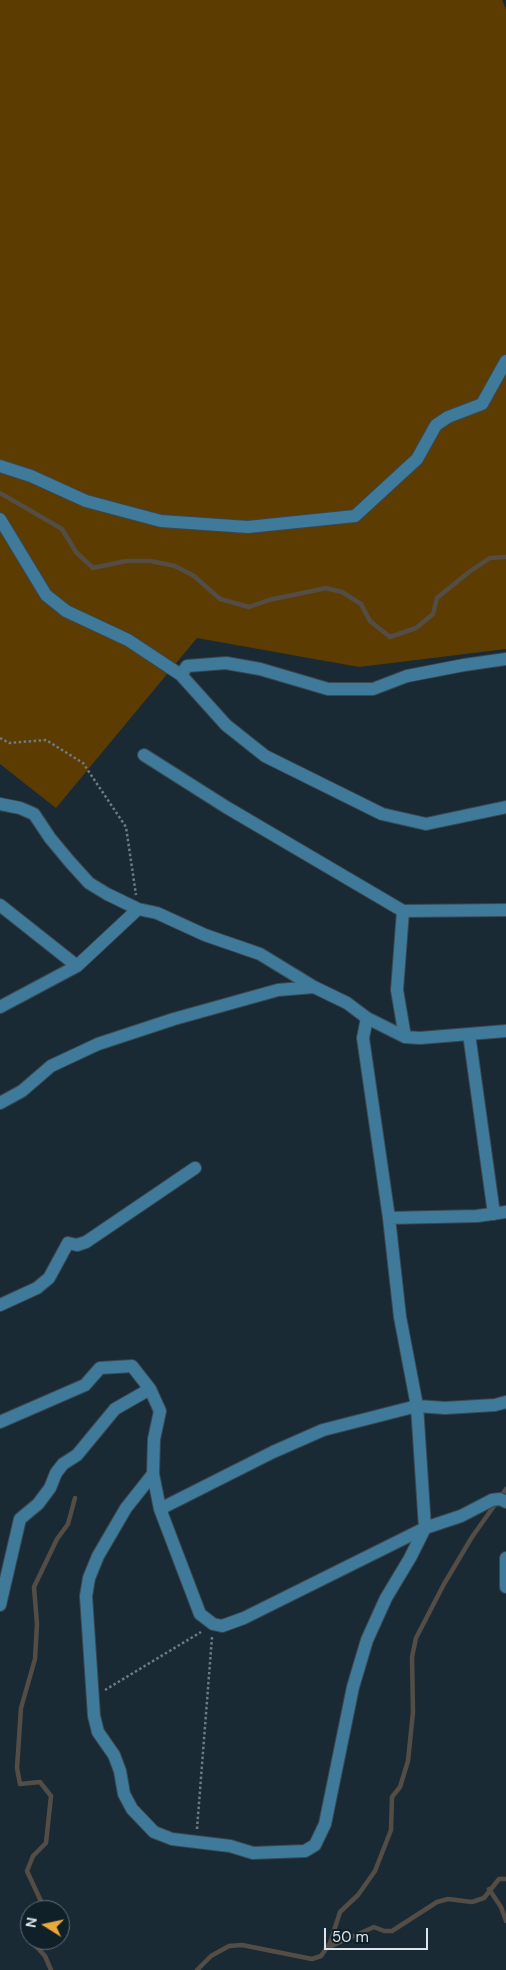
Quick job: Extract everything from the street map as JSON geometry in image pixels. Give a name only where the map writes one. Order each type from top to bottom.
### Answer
[{"type":"street","points":[[0,466],[31,476],[86,501],[161,520],[248,527],[355,516],[416,459],[436,425],[448,417],[482,404],[506,361]]},
{"type":"street","points":[[0,519],[46,595],[66,611],[128,640],[180,675],[226,725],[265,756],[382,814],[426,824],[506,807]]},
{"type":"street","points":[[180,675],[187,666],[226,663],[260,669],[328,689],[373,689],[407,676],[464,664],[506,660]]},
{"type":"street","points":[[144,756],[226,807],[403,911],[506,910]]},
{"type":"street","points":[[0,804],[20,808],[34,814],[50,838],[89,882],[107,894],[138,909],[157,912],[205,935],[260,954],[314,987],[347,1003],[367,1018],[405,1037],[506,1031]]},
{"type":"street","points":[[0,904],[77,966]]},
{"type":"street","points":[[0,1007],[6,1001],[77,966],[138,909]]},
{"type":"street","points":[[403,911],[397,990],[405,1037]]},
{"type":"street","points":[[0,1103],[22,1092],[51,1066],[98,1044],[174,1019],[278,990],[314,987]]},
{"type":"street","points":[[153,1474],[126,1508],[98,1556],[89,1578],[86,1596],[94,1716],[98,1732],[114,1755],[120,1771],[124,1794],[132,1809],[154,1832],[172,1839],[230,1846],[253,1853],[305,1851],[315,1846],[321,1837],[325,1824],[352,1687],[367,1640],[386,1598],[425,1528],[416,1406],[400,1317],[389,1218],[363,1038],[367,1018]]},
{"type":"street","points":[[389,1218],[500,1213],[469,1034]]},
{"type":"street","points":[[0,1305],[37,1288],[49,1278],[68,1243],[77,1245],[86,1242],[195,1168]]},
{"type":"street","points":[[0,1422],[85,1385],[100,1368],[132,1366],[150,1389],[160,1411],[154,1438],[153,1474],[160,1509],[200,1614],[213,1624],[222,1626],[244,1618],[425,1528],[461,1516],[492,1500],[500,1499],[506,1502]]},
{"type":"street","points":[[0,1605],[20,1519],[38,1504],[50,1488],[56,1473],[63,1464],[77,1455],[115,1409],[150,1389]]},
{"type":"street","points":[[160,1509],[273,1452],[323,1430],[416,1406],[444,1408],[495,1405],[506,1402]]},
{"type":"street","points":[[506,1558],[506,1587]]},
{"type":"path","points":[[0,738],[9,743],[46,740],[83,763],[126,827],[138,909]]},
{"type":"path","points":[[93,1697],[213,1624]]},
{"type":"path","points":[[196,1843],[213,1624]]},
{"type":"shaded area","points":[[0,0],[502,0],[506,9],[506,649],[359,667],[197,638],[56,808],[0,764]]},
{"type":"waterway","points":[[0,493],[62,529],[76,552],[93,568],[126,561],[151,561],[175,566],[194,576],[220,599],[249,607],[269,600],[326,588],[342,592],[361,604],[370,621],[390,637],[416,628],[433,614],[437,598],[469,572],[490,558],[506,557]]},
{"type":"waterway","points":[[197,1970],[211,1956],[229,1946],[242,1945],[312,1959],[321,1956],[330,1943],[340,1912],[358,1895],[375,1871],[391,1830],[392,1797],[400,1787],[408,1761],[413,1712],[412,1657],[416,1638],[444,1584],[472,1537],[506,1489]]},
{"type":"waterway","points":[[40,1900],[27,1871],[33,1856],[46,1843],[51,1796],[40,1782],[20,1784],[17,1768],[21,1708],[35,1659],[37,1624],[34,1587],[57,1539],[68,1524],[75,1498]]},
{"type":"waterway","points":[[327,1948],[374,1927],[384,1931],[392,1931],[437,1902],[448,1899],[472,1902],[484,1898],[499,1879],[506,1879]]},
{"type":"waterway","points":[[489,1889],[501,1907],[506,1921]]},
{"type":"waterway","points":[[40,1950],[45,1956],[51,1970]]}]
